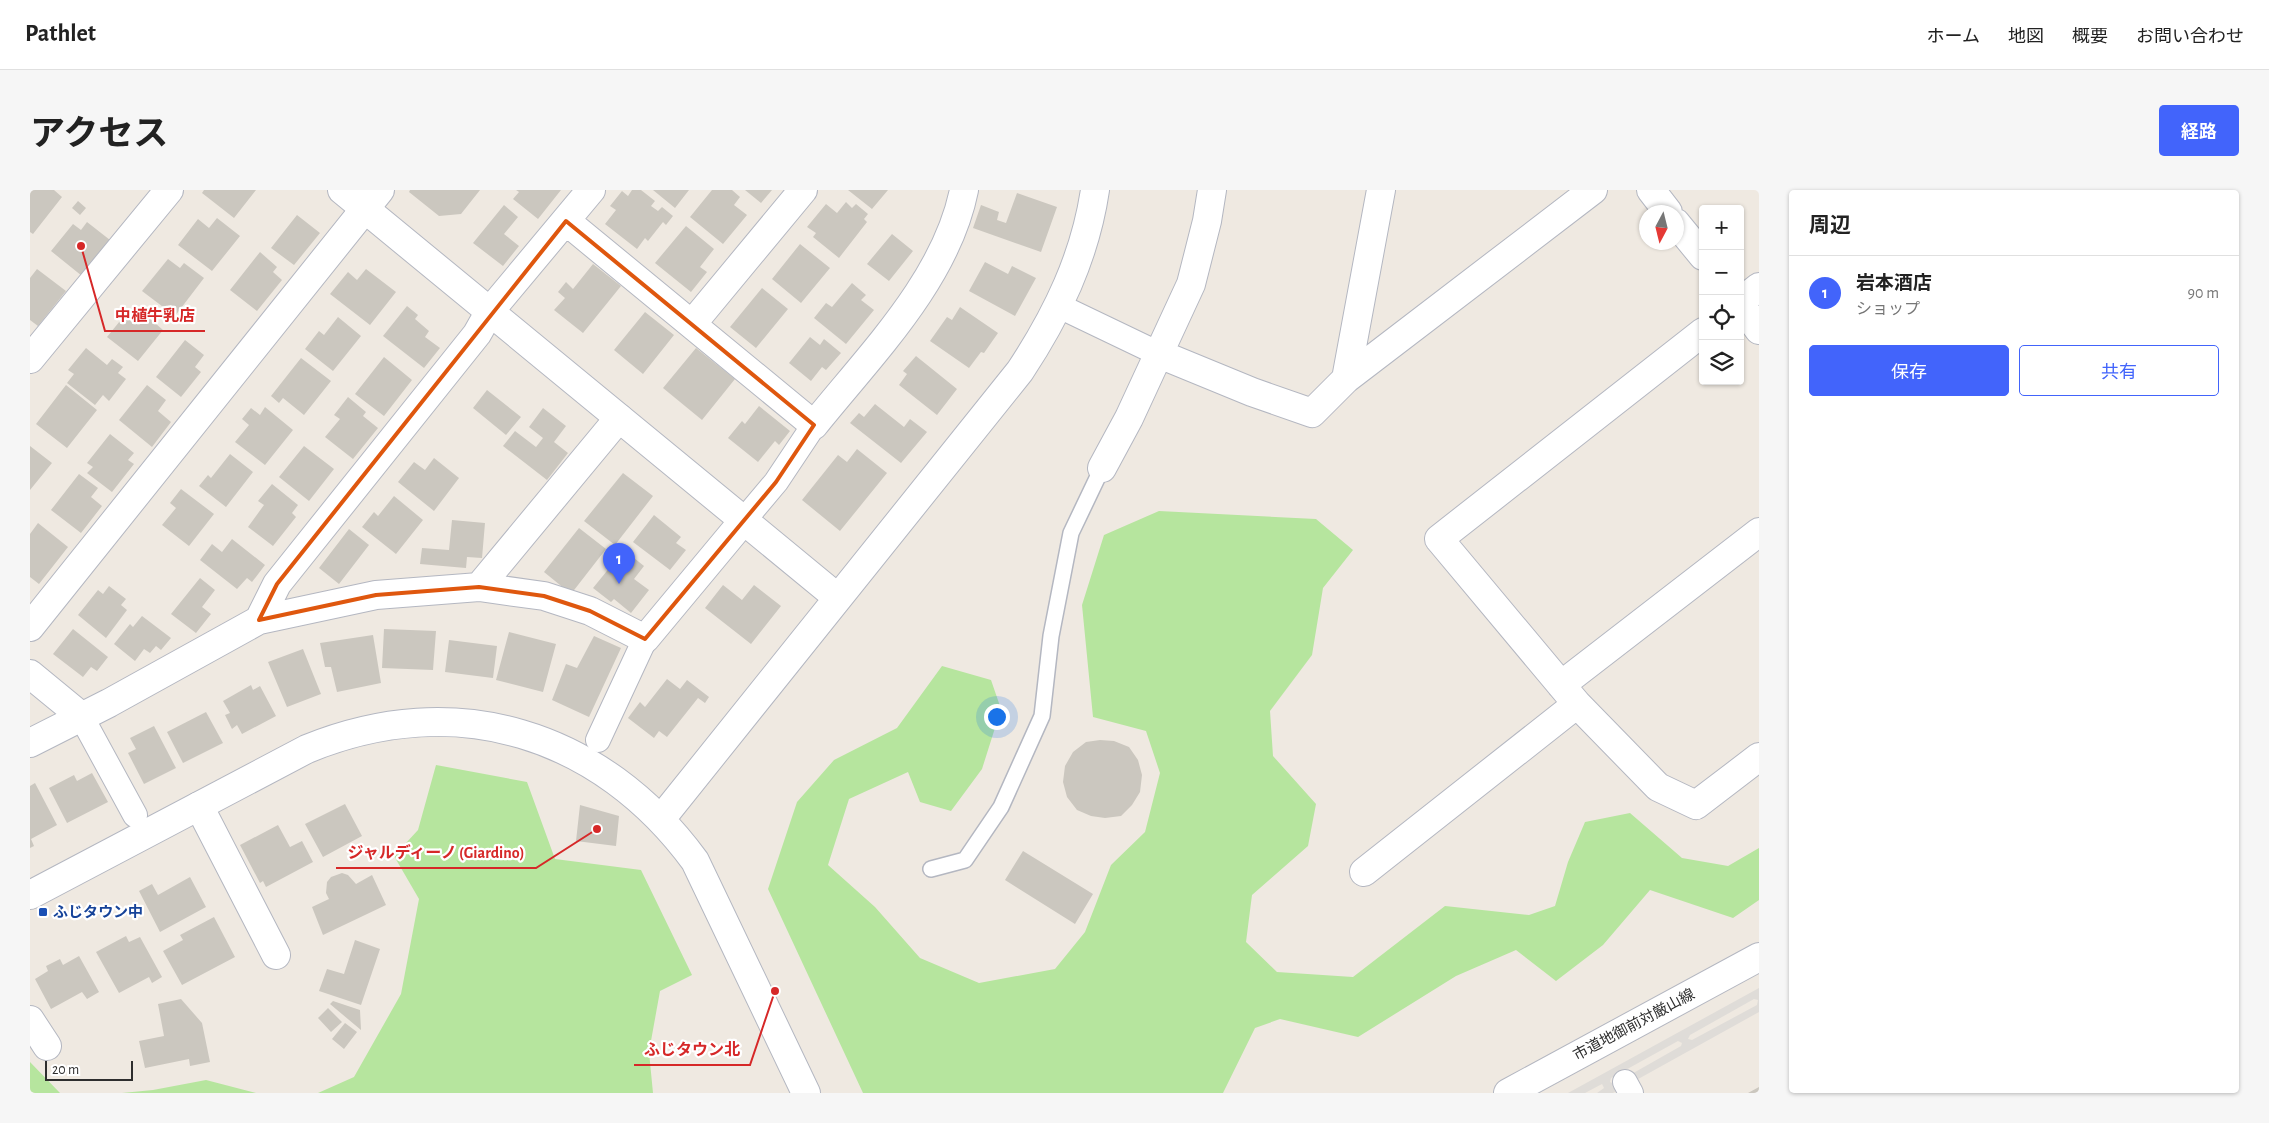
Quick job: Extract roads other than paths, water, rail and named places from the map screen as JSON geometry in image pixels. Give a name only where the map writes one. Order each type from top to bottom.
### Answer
[{"type":"street","points":[[30,359],[169,190]]},
{"type":"street","points":[[342,190],[372,199],[490,312],[838,598]]},
{"type":"street","points":[[259,620],[277,584],[477,334],[490,312],[591,190]]},
{"type":"street","points":[[692,324],[804,190]]},
{"type":"street","points":[[598,740],[645,640],[776,482],[814,425],[921,291],[951,234],[961,208],[964,190]]},
{"type":"street","points":[[661,819],[1020,371],[1045,333],[1059,306],[1081,251],[1095,190]]},
{"type":"street","points":[[1102,468],[1129,418],[1157,353],[1191,284],[1207,221],[1212,190]]},
{"type":"street","points":[[1346,379],[1381,190]]},
{"type":"street","points":[[1059,306],[1157,353],[1252,392],[1312,413],[1346,379],[1593,190]]},
{"type":"street","points":[[1651,190],[1663,205]]},
{"type":"street","points":[[30,627],[372,199]]},
{"type":"street","points":[[566,221],[814,425]]},
{"type":"street","points":[[1684,233],[1699,251]]},
{"type":"street","points":[[1744,300],[1759,287]]},
{"type":"street","points":[[1744,309],[1759,330]]},
{"type":"street","points":[[1699,335],[1439,539],[1569,695],[1658,787],[1696,805],[1759,757]]},
{"type":"street","points":[[479,587],[619,418]]},
{"type":"street","points":[[1364,872],[1759,532]]},
{"type":"street","points":[[30,743],[109,703],[259,620],[376,595],[479,587],[544,596],[590,611],[645,640]]},
{"type":"street","points":[[30,674],[82,716],[135,815]]},
{"type":"street","points":[[30,895],[326,742],[384,726],[443,722],[502,729],[559,748],[612,777],[661,819],[695,861],[806,1093]]},
{"type":"street","points":[[199,806],[276,955]]},
{"type":"street","name":"市道地御前対厳山線","points":[[1508,1093],[1759,957]]},
{"type":"street","points":[[30,1020],[47,1046]]},
{"type":"lane","points":[[931,869],[965,860],[1001,807],[1042,716],[1051,636],[1071,533],[1102,468]]},
{"type":"place","name":"中植牛乳店","points":[[81,246]]},
{"type":"place","name":"岩本酒店","points":[[619,584]]},
{"type":"place","name":"ジャルディーノ (Giardino)","points":[[597,829]]},
{"type":"place","name":"ふじタウン中","points":[[43,912]]},
{"type":"place","name":"ふじタウン北","points":[[775,991]]}]
